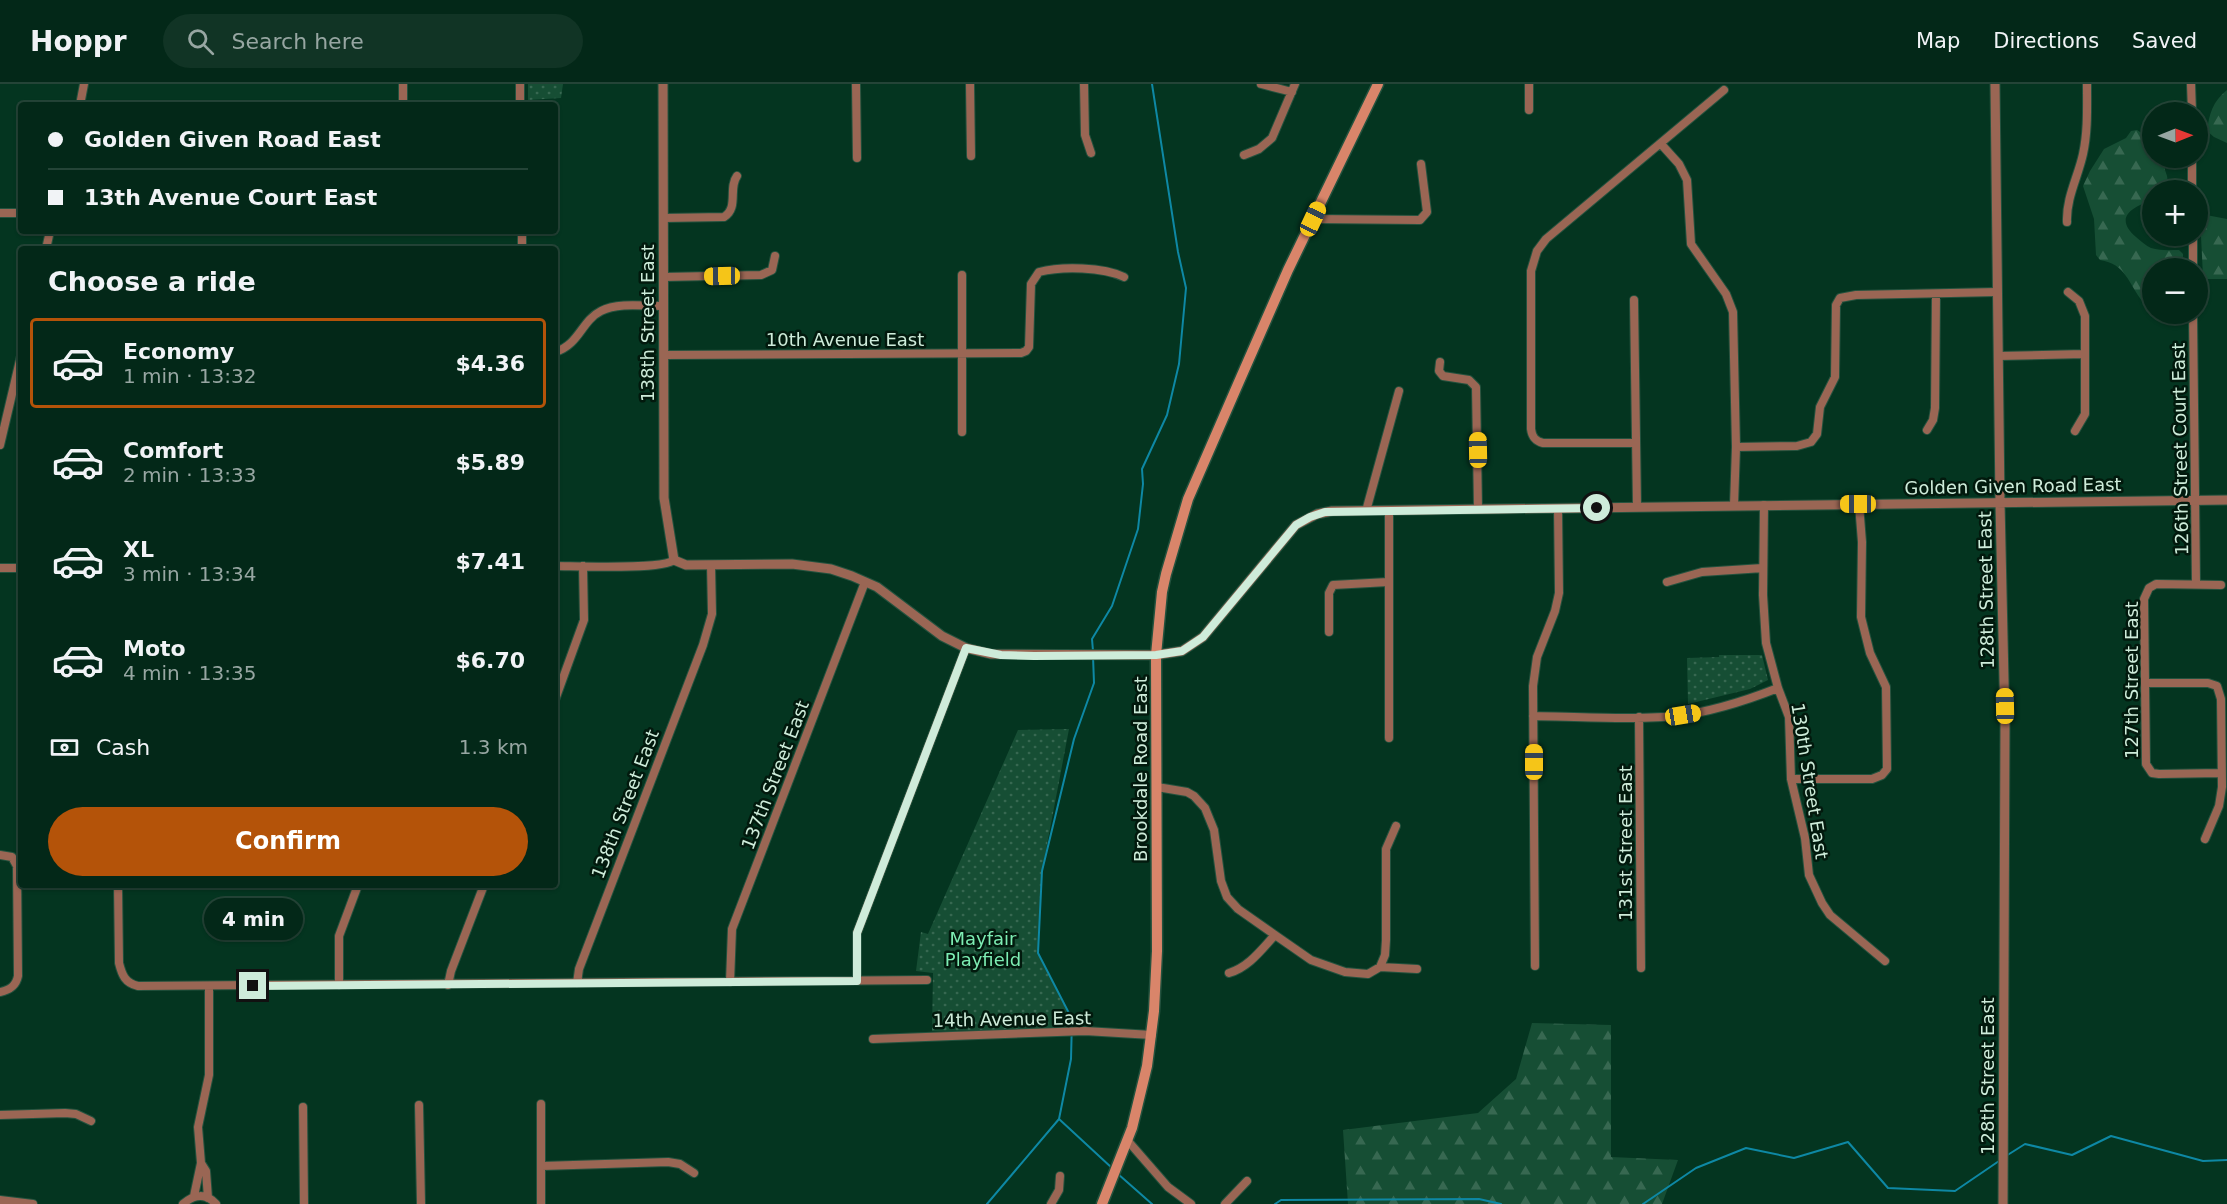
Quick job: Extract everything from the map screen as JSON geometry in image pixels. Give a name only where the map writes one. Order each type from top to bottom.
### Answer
[{"type":"main road","name":"Brookdale Road East","points":[[1102,1204],[1128,1141],[1142,1090],[1152,1035],[1157,951],[1156,655],[1162,592],[1188,499],[1274,301],[1378,84]]},
{"type":"street","points":[[81,102],[84,84]]},
{"type":"street","points":[[403,84],[403,102]]},
{"type":"street","points":[[520,84],[520,102]]},
{"type":"street","name":"138th Street East","points":[[663,84],[664,498],[674,560]]},
{"type":"street","points":[[856,84],[857,158]]},
{"type":"street","points":[[970,84],[970,156]]},
{"type":"street","points":[[1084,84],[1085,135],[1091,153]]},
{"type":"street","points":[[1244,154],[1259,149],[1272,138],[1293,88],[1261,84]]},
{"type":"street","points":[[1529,84],[1529,110]]},
{"type":"street","name":"128th Street East","points":[[1995,84],[2005,725],[2003,1204]]},
{"type":"street","points":[[2067,222],[2067,210],[2083,154],[2086,134],[2087,84]]},
{"type":"street","points":[[2192,84],[2192,102]]},
{"type":"street","points":[[1634,443],[1543,443],[1536,441],[1532,436],[1531,271],[1537,251],[1546,239],[1724,90]]},
{"type":"street","points":[[1661,144],[1679,164],[1687,180],[1691,244],[1726,294],[1733,312],[1736,447],[1734,505]]},
{"type":"street","points":[[1313,219],[1420,220],[1427,212],[1420,164]]},
{"type":"street","points":[[663,218],[724,217],[732,207],[733,185],[737,176]]},
{"type":"street","points":[[0,213],[18,213]]},
{"type":"street","points":[[663,277],[761,275],[772,270],[775,256]]},
{"type":"street","name":"10th Avenue East","points":[[664,355],[962,354],[1026,351],[1029,342],[1033,278],[1039,272],[1108,271],[1124,277]]},
{"type":"street","points":[[962,275],[962,432]]},
{"type":"street","points":[[1736,447],[1797,446],[1814,439],[1820,407],[1835,376],[1837,300],[1856,295],[1997,292]]},
{"type":"street","points":[[2068,292],[2079,301],[2085,316],[2085,414],[2075,432]]},
{"type":"street","points":[[1927,430],[1933,420],[1935,408],[1936,294]]},
{"type":"street","points":[[1634,300],[1636,507]]},
{"type":"street","points":[[558,350],[570,344],[602,310],[615,307],[663,306]]},
{"type":"street","name":"126th Street Court East","points":[[2193,324],[2196,584]]},
{"type":"street","points":[[1998,356],[2084,354]]},
{"type":"street","points":[[1440,362],[1439,371],[1443,376],[1469,380],[1476,387],[1478,509]]},
{"type":"street","points":[[0,444],[17,389]]},
{"type":"street","points":[[1366,511],[1399,391]]},
{"type":"street","name":"Golden Given Road East","points":[[558,566],[648,566],[668,564],[674,560],[686,565],[808,565],[831,569],[877,587],[931,629],[966,648],[1001,655],[1156,655],[1175,653],[1197,642],[1227,610],[1296,525],[1325,512],[2227,500]]},
{"type":"street","points":[[1791,779],[1872,779],[1887,771],[1886,687],[1870,653],[1861,617],[1862,542],[1858,504]]},
{"type":"street","name":"130th Street East","points":[[1764,505],[1763,568],[1766,643],[1778,688],[1789,717],[1791,779],[1805,838],[1809,875],[1822,903],[1840,924],[1885,961]]},
{"type":"street","points":[[1535,966],[1533,716],[1536,663],[1555,611],[1559,593],[1558,508]]},
{"type":"street","points":[[1389,510],[1389,738]]},
{"type":"street","name":"138th Street East","points":[[576,983],[579,969],[703,645],[712,614],[711,565]]},
{"type":"street","points":[[558,692],[584,620],[583,566]]},
{"type":"street","points":[[0,568],[18,568]]},
{"type":"street","points":[[1667,582],[1702,572],[1763,568]]},
{"type":"street","name":"137th Street East","points":[[730,982],[732,929],[865,582]]},
{"type":"street","points":[[1329,632],[1329,593],[1333,585],[1388,582]]},
{"type":"street","name":"127th Street East","points":[[2196,584],[2156,584],[2149,588],[2144,599],[2146,764],[2151,771],[2159,774],[2221,773]]},
{"type":"street","points":[[2196,584],[2221,585]]},
{"type":"street","points":[[857,981],[857,933],[966,648]]},
{"type":"street","points":[[2145,683],[2208,683],[2217,686],[2221,699],[2222,787],[2219,806],[2205,839]]},
{"type":"street","points":[[1533,716],[1638,717],[1698,712],[1739,703],[1778,688]]},
{"type":"street","name":"131st Street East","points":[[1638,717],[1641,968]]},
{"type":"street","points":[[1157,787],[1186,792],[1194,796],[1205,808],[1214,830],[1221,881],[1227,897],[1238,909],[1275,935],[1311,960],[1354,974],[1368,974],[1380,967],[1417,969]]},
{"type":"street","points":[[1380,967],[1385,955],[1386,940],[1386,849],[1396,826]]},
{"type":"street","points":[[0,855],[14,860],[18,870],[18,976],[15,985],[0,992]]},
{"type":"street","points":[[118,888],[119,963],[124,977],[132,985],[138,986],[927,980]]},
{"type":"street","points":[[339,985],[339,936],[357,888]]},
{"type":"street","points":[[448,985],[451,971],[483,888]]},
{"type":"street","points":[[1229,973],[1241,969],[1250,962],[1275,935]]},
{"type":"street","points":[[194,1197],[201,1163],[198,1127],[209,1075],[209,986]]},
{"type":"street","name":"14th Avenue East","points":[[873,1039],[1084,1031],[1152,1035]]},
{"type":"street","points":[[541,1104],[541,1204]]},
{"type":"street","points":[[419,1105],[421,1204]]},
{"type":"street","points":[[303,1107],[304,1204]]},
{"type":"street","points":[[0,1115],[65,1113],[76,1114],[92,1121]]},
{"type":"street","points":[[1128,1141],[1168,1186],[1191,1204]]},
{"type":"street","points":[[542,1166],[669,1162],[680,1164],[694,1173]]},
{"type":"street","points":[[201,1163],[206,1171],[208,1198]]},
{"type":"street","points":[[1051,1204],[1059,1190],[1060,1176]]},
{"type":"street","points":[[1225,1204],[1247,1181]]},
{"type":"street","points":[[183,1204],[194,1197],[208,1198],[216,1204]]},
{"type":"street","points":[[0,1200],[33,1204]]},
{"type":"green space","points":[[528,84],[563,84],[561,98],[528,100]]},
{"type":"green space","points":[[2227,90],[2227,143],[2208,132],[2212,108]]},
{"type":"green space","points":[[2137,130],[2142,133],[2142,168],[2164,168],[2168,180],[2142,180],[2142,204],[2128,214],[2126,224],[2129,230],[2142,242],[2142,246],[2162,250],[2179,250],[2183,254],[2183,258],[2142,258],[2142,300],[2121,270],[2109,262],[2100,260],[2096,255],[2094,219],[2083,186],[2104,149],[2126,138],[2131,131]]},
{"type":"green space","points":[[2208,215],[2227,219],[2227,279],[2208,279],[2208,258],[2202,258],[2202,246],[2208,246]]},
{"type":"green space","points":[[1719,655],[1762,655],[1768,680],[1750,689],[1688,704],[1687,658],[1719,657]]},
{"type":"green space","name":"Mayfair Playfield","points":[[1069,729],[1042,871],[1038,953],[1072,1019],[1072,1029],[932,1031],[933,973],[916,971],[921,932],[928,934],[1018,730]]},
{"type":"green space","points":[[1532,1023],[1611,1025],[1611,1157],[1678,1160],[1662,1204],[1348,1204],[1343,1130],[1478,1113],[1516,1079]]},
{"type":"waterway","points":[[1093,651],[1092,639],[1112,606],[1138,529],[1143,484],[1142,469],[1167,415],[1179,364],[1186,288],[1178,252],[1152,84]]},
{"type":"waterway","points":[[987,1204],[1059,1119],[1071,1059],[1072,1019],[1038,953],[1042,871],[1074,739],[1094,683],[1093,656]]},
{"type":"waterway","points":[[1059,1119],[1112,1168]]},
{"type":"waterway","points":[[2006,1156],[2025,1144],[2072,1155],[2111,1136],[2203,1161],[2227,1160]]},
{"type":"waterway","points":[[1643,1204],[1696,1168],[1746,1148],[1794,1158],[1848,1142],[1888,1188],[1955,1191],[1999,1161]]},
{"type":"waterway","points":[[1118,1174],[1152,1204]]},
{"type":"waterway","points":[[1275,1204],[1281,1200],[1479,1199],[1501,1204]]},
{"type":"route","points":[[253,986],[857,981],[857,933],[966,648],[1001,655],[1034,656],[1156,655],[1182,651],[1203,637],[1296,525],[1325,512],[1597,508]]}]
